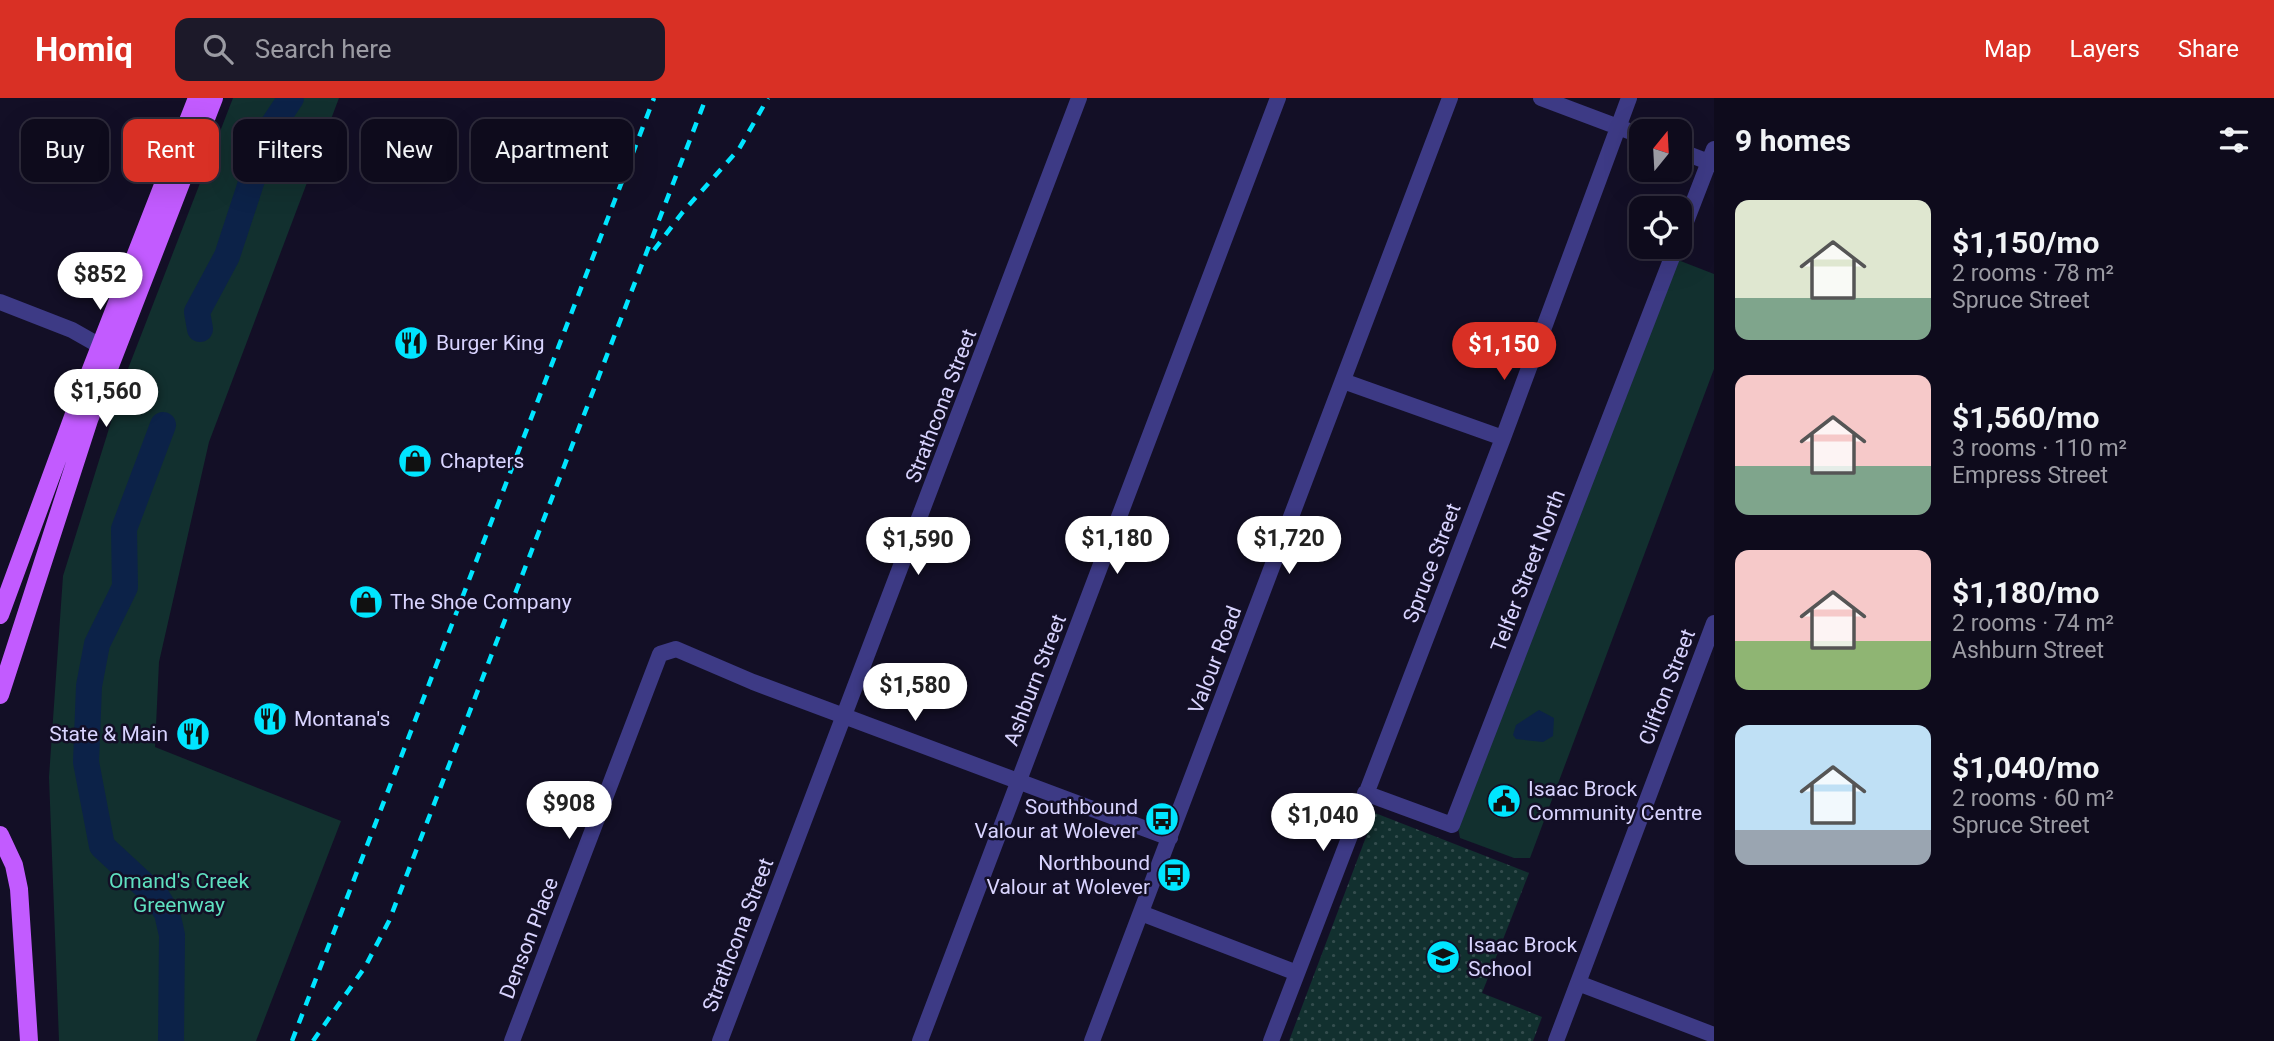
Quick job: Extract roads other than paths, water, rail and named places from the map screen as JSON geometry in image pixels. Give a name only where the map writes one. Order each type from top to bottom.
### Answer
[{"type":"main road","points":[[0,695],[110,343],[197,98]]},
{"type":"main road","points":[[0,615],[110,343],[214,98]]},
{"type":"main road","points":[[0,835],[14,865],[19,889],[29,1041]]},
{"type":"street","name":"Strathcona Street","points":[[720,1041],[846,716],[1079,98]]},
{"type":"street","name":"Ashburn Street","points":[[920,1041],[1278,98]]},
{"type":"street","name":"Valour Road","points":[[1092,1041],[1450,98]]},
{"type":"street","points":[[1541,98],[1629,131]]},
{"type":"street","name":"Spruce Street","points":[[1271,1041],[1503,438],[1629,98]]},
{"type":"street","points":[[1692,154],[1712,158],[1692,207]]},
{"type":"street","name":"Telfer Street North","points":[[1365,793],[1452,825],[1671,259]]},
{"type":"street","points":[[0,302],[72,330],[95,329],[110,343]]},
{"type":"street","points":[[1343,381],[1503,438]]},
{"type":"street","name":"Clifton Street","points":[[1556,1041],[1714,623]]},
{"type":"street","name":"Denson Place","points":[[512,1041],[660,654],[676,649],[846,716]]},
{"type":"street","points":[[846,716],[1170,838]]},
{"type":"street","points":[[1141,913],[1297,973]]},
{"type":"street","points":[[1578,983],[1714,1035]]},
{"type":"water","points":[[1539,710],[1554,718],[1553,736],[1543,742],[1516,739],[1513,735],[1516,725]]},
{"type":"waterway","points":[[200,329],[197,312],[227,256],[267,134],[291,98]]},
{"type":"waterway","points":[[163,425],[124,529],[125,587],[97,644],[89,686],[86,762],[102,846],[157,897],[167,913],[172,935],[171,1041]]},
{"type":"railway","points":[[292,1041],[654,98]]},
{"type":"railway","points":[[313,1041],[365,967],[389,921],[706,98]]},
{"type":"railway","points":[[654,250],[682,213],[739,149],[768,98]]},
{"type":"place","name":"Burger King","points":[[411,343]]},
{"type":"place","name":"Chapters","points":[[415,461]]},
{"type":"place","name":"The Shoe Company","points":[[366,602]]},
{"type":"place","name":"Montana's","points":[[270,719]]},
{"type":"place","name":"State & Main","points":[[193,734]]},
{"type":"place","name":"Isaac Brock Community Centre","points":[[1504,801]]},
{"type":"place","name":"Southbound Valour at Wolever","points":[[1162,819]]},
{"type":"place","name":"Northbound Valour at Wolever","points":[[1174,875]]},
{"type":"place","name":"Isaac Brock School","points":[[1443,957]]},
{"type":"park label","name":"Omand's Creek Greenway","points":[[179,893]]}]
